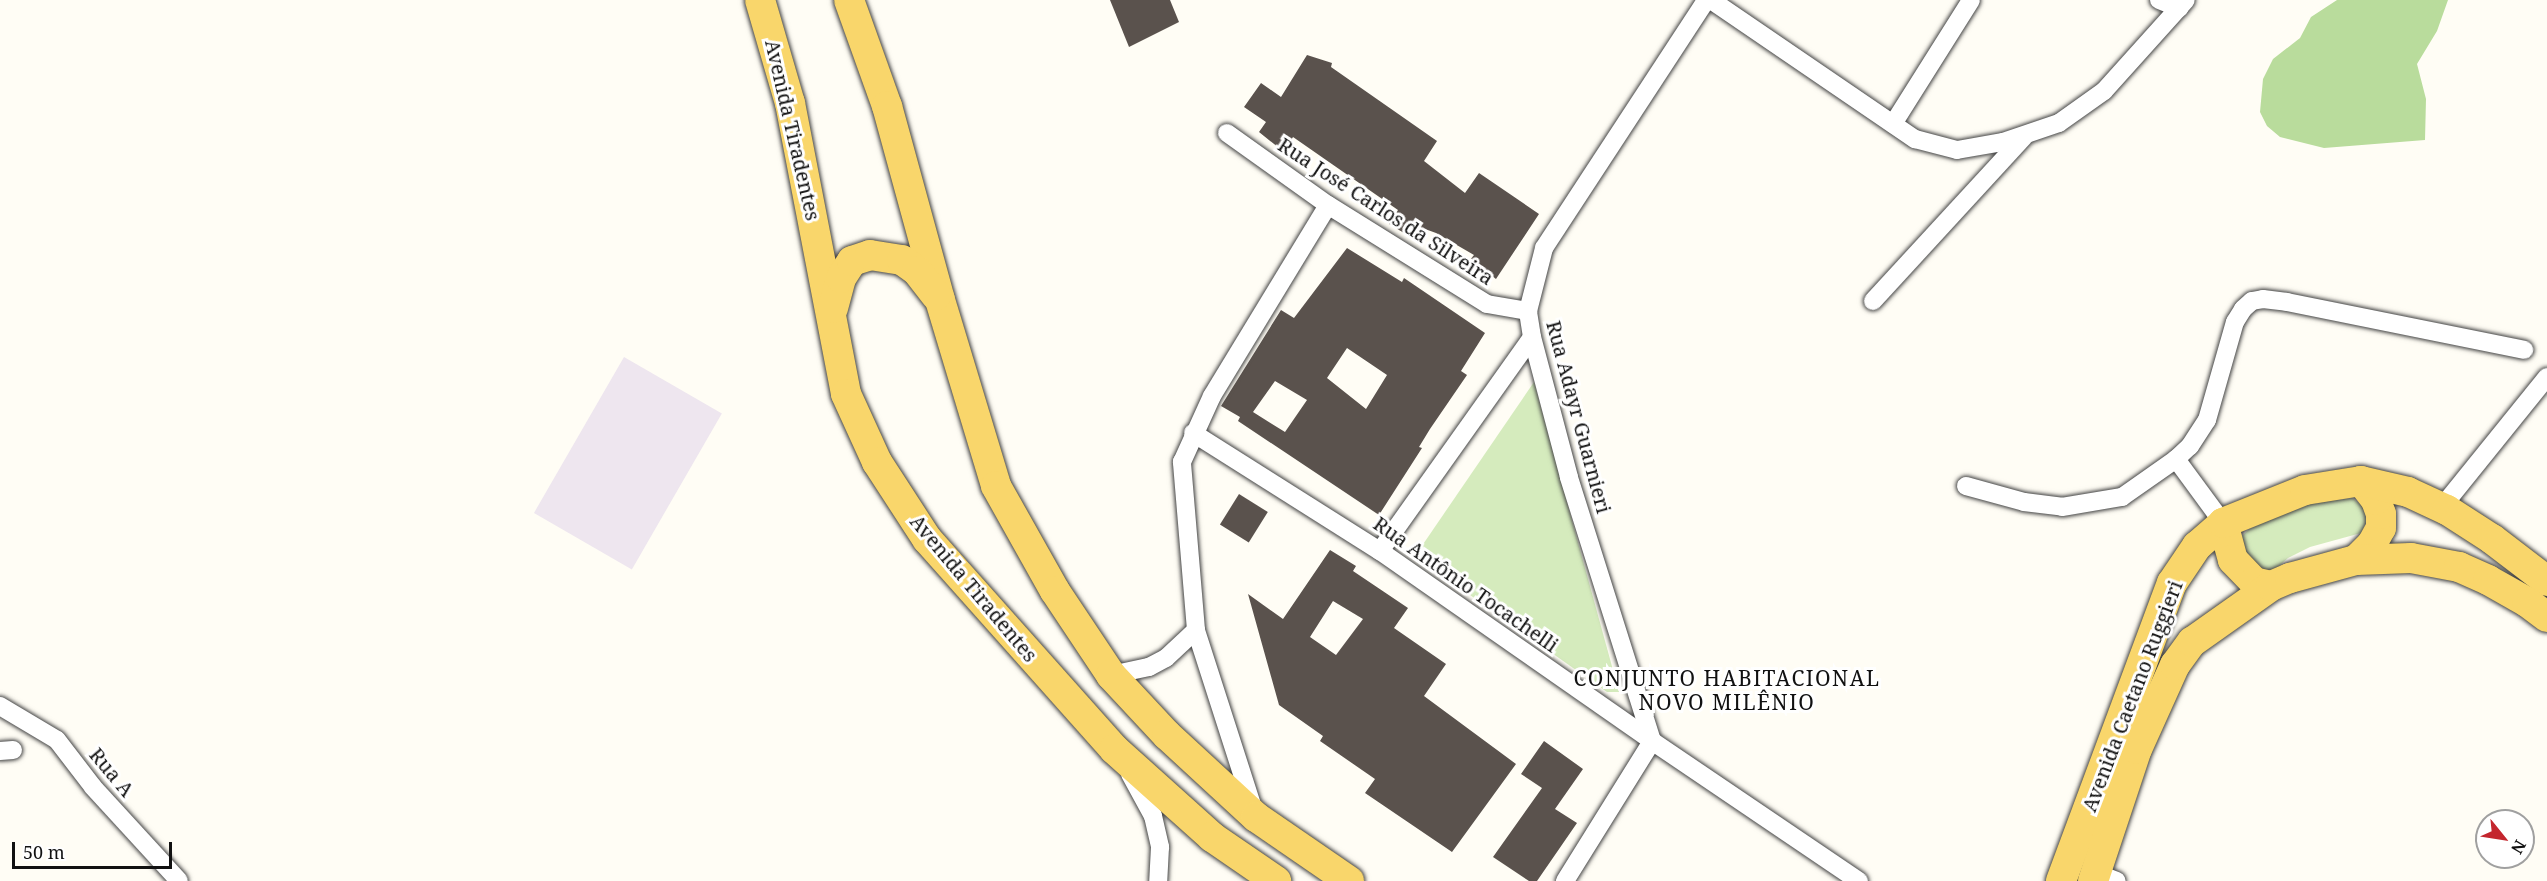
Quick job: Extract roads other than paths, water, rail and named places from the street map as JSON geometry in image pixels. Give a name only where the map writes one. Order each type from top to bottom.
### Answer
[{"type":"main road","name":"Avenida Tiradentes","points":[[760,0],[790,103],[846,394],[884,472],[927,539],[1114,749],[1212,837],[1276,881]]},
{"type":"main road","points":[[849,0],[887,106],[940,300],[996,486],[1054,591],[1111,675],[1167,735],[1256,817],[1349,881]]},
{"type":"main road","points":[[832,313],[841,278],[852,261],[870,255],[902,260],[917,271],[940,300]]},
{"type":"main road","points":[[2356,560],[2372,544],[2381,528],[2381,514],[2376,500],[2361,481]]},
{"type":"main road","name":"Avenida Caetano Ruggieri","points":[[2061,881],[2172,583],[2197,546],[2223,523],[2306,490],[2361,481],[2408,492],[2442,507],[2492,539],[2547,581]]},
{"type":"main road","points":[[2223,523],[2233,561],[2254,582],[2271,586]]},
{"type":"main road","name":"Avenida Caetano Ruggieri","points":[[2102,878],[2137,749],[2175,665],[2192,642],[2271,586],[2290,578],[2356,560],[2411,558],[2459,567],[2527,602],[2547,617]]},
{"type":"street","points":[[1709,0],[1915,139],[1957,150],[2003,142],[2059,123],[2104,91],[2182,4]]},
{"type":"street","name":"Rua Adayr Guarnieri","points":[[1652,741],[1569,477],[1532,337],[1528,310],[1544,248],[1709,0]]},
{"type":"street","points":[[1893,124],[1971,0]]},
{"type":"street","points":[[2159,0],[2182,4]]},
{"type":"street","name":"Rua José Carlos da Silveira","points":[[1227,133],[1328,205],[1487,304],[1528,310]]},
{"type":"street","points":[[1873,301],[2026,134]]},
{"type":"street","points":[[1256,817],[1196,630],[1182,462],[1193,433],[1212,396],[1328,205]]},
{"type":"street","points":[[1966,486],[2024,502],[2062,507],[2122,497],[2176,459],[2190,446],[2207,420],[2235,322],[2243,309],[2252,301],[2263,299],[2288,302],[2524,350]]},
{"type":"street","points":[[1380,551],[1532,337]]},
{"type":"street","points":[[2442,507],[2547,378]]},
{"type":"street","name":"Rua Antônio Tocachelli","points":[[1193,433],[1380,551],[1652,741],[1859,881]]},
{"type":"street","points":[[2176,459],[2223,523]]},
{"type":"street","points":[[1111,675],[1149,668],[1166,658],[1196,630]]},
{"type":"street","name":"Rua A","points":[[0,706],[57,740],[93,787],[179,881]]},
{"type":"street","points":[[1565,881],[1652,741]]},
{"type":"street","points":[[1114,749],[1154,816],[1160,847],[1158,881]]},
{"type":"district","name":"CONJUNTO HABITACIONAL NOVO MILÊNIO","points":[[1727,690]]}]
